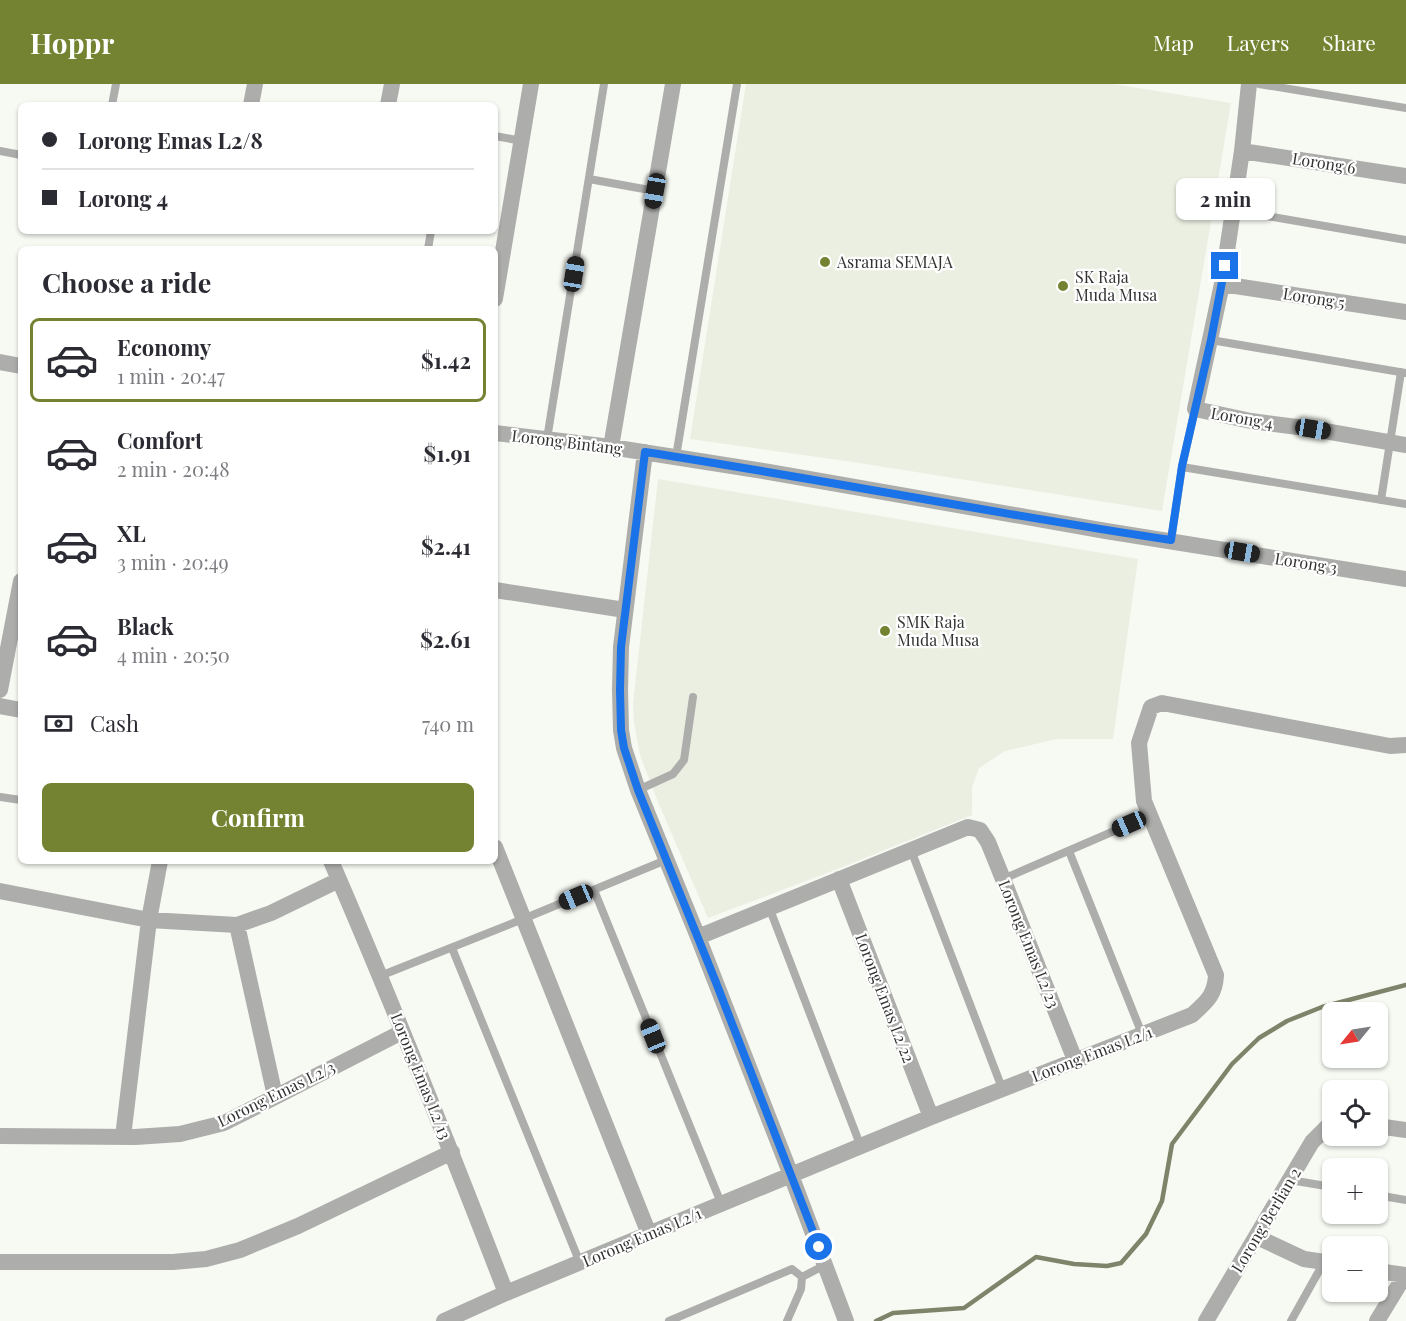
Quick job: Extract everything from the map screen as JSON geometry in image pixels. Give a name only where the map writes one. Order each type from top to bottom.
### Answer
[{"type":"street","points":[[252,102],[255,84]]},
{"type":"street","points":[[389,102],[392,84]]},
{"type":"street","points":[[498,281],[531,84]]},
{"type":"street","points":[[611,447],[673,84]]},
{"type":"street","name":"Lorong 4","points":[[1249,84],[1242,151],[1222,284],[1195,409],[1251,421],[1398,443]]},
{"type":"street","name":"Lorong 6","points":[[1242,151],[1406,176]]},
{"type":"street","name":"Lorong 5","points":[[1222,284],[1406,312]]},
{"type":"street","points":[[0,362],[18,365]]},
{"type":"street","name":"Lorong Bintang","points":[[498,433],[645,452],[1171,540]]},
{"type":"street","points":[[645,452],[625,610],[621,658],[621,730],[638,790],[698,937],[846,1321]]},
{"type":"street","name":"Lorong 3","points":[[1171,540],[1406,579]]},
{"type":"street","points":[[498,590],[625,610]]},
{"type":"street","points":[[0,685],[6,617],[18,601]]},
{"type":"street","name":"Lorong Emas L2/1","points":[[444,1321],[506,1293],[931,1117],[1192,1015],[1205,1003],[1215,988],[1216,975],[1144,801],[1139,743],[1150,707],[1162,703],[1390,746],[1406,745]]},
{"type":"street","points":[[0,706],[18,709]]},
{"type":"street","name":"Lorong Emas L2/23","points":[[911,850],[968,826],[980,830],[1003,879],[1075,1060]]},
{"type":"street","points":[[698,937],[911,850]]},
{"type":"street","points":[[498,854],[649,1234]]},
{"type":"street","points":[[123,1137],[149,920],[159,864]]},
{"type":"street","name":"Lorong Emas L2/13","points":[[332,864],[452,1152],[506,1293]]},
{"type":"street","name":"Lorong Emas L2/22","points":[[839,879],[931,1117]]},
{"type":"street","points":[[0,891],[149,920],[237,925],[271,913],[339,880]]},
{"type":"street","points":[[237,925],[275,1096]]},
{"type":"street","name":"Lorong Emas L2/3","points":[[0,1136],[123,1137],[180,1134],[213,1126],[224,1123],[402,1032]]},
{"type":"street","points":[[1388,1128],[1406,1130]]},
{"type":"street","name":"Lorong Berlian 2","points":[[1206,1321],[1312,1142],[1322,1132]]},
{"type":"street","points":[[0,1262],[173,1262],[206,1259],[240,1250],[298,1226],[452,1152]]},
{"type":"street","points":[[1257,1237],[1304,1259],[1322,1262]]},
{"type":"street","points":[[1377,1321],[1405,1275],[1388,1273]]},
{"type":"lane","points":[[113,102],[116,84]]},
{"type":"lane","points":[[547,439],[604,84]]},
{"type":"lane","points":[[676,457],[737,84]]},
{"type":"lane","points":[[1259,84],[1406,108]]},
{"type":"lane","points":[[498,137],[522,141]]},
{"type":"lane","points":[[0,151],[18,154]]},
{"type":"lane","points":[[589,179],[655,191]]},
{"type":"lane","points":[[1232,210],[1406,240]]},
{"type":"lane","points":[[1211,340],[1403,373],[1398,443],[1381,500]]},
{"type":"lane","points":[[1171,540],[1182,466],[1195,409]]},
{"type":"lane","points":[[1182,466],[1406,504]]},
{"type":"lane","points":[[638,790],[673,774],[684,760],[693,697]]},
{"type":"lane","points":[[0,796],[18,799]]},
{"type":"lane","points":[[1003,879],[1149,816]]},
{"type":"lane","points":[[911,850],[1002,1088]]},
{"type":"lane","points":[[1069,851],[1142,1034]]},
{"type":"lane","points":[[380,976],[666,860]]},
{"type":"lane","points":[[594,890],[721,1203]]},
{"type":"lane","points":[[769,907],[861,1147]]},
{"type":"lane","points":[[452,948],[580,1263]]},
{"type":"lane","points":[[1290,1180],[1322,1185]]},
{"type":"lane","points":[[1388,1197],[1406,1200]]},
{"type":"lane","points":[[802,1277],[825,1265]]},
{"type":"lane","points":[[669,1321],[792,1269],[802,1277]]},
{"type":"lane","points":[[1291,1321],[1322,1272]]},
{"type":"lane","points":[[787,1321],[801,1289],[802,1277]]},
{"type":"shaded area","points":[[746,84],[1113,84],[1231,103],[1162,511],[853,462],[690,439]]},
{"type":"shaded area","name":"SMK Raja Muda Musa","points":[[658,479],[1138,559],[1113,739],[1057,739],[1005,751],[979,768],[972,787],[972,815],[708,918],[640,755],[634,722],[633,704]]},
{"type":"waterway","points":[[876,1321],[893,1313],[964,1308],[1036,1257],[1074,1264],[1107,1266],[1121,1263],[1146,1234],[1162,1201],[1172,1144],[1232,1064],[1259,1038],[1287,1021],[1322,1007],[1406,985]]},
{"type":"place","name":"Asrama SEMAJA","points":[[825,262]]},
{"type":"place","name":"SK Raja Muda Musa","points":[[1063,286]]},
{"type":"place","name":"SMK Raja Muda Musa","points":[[885,631]]},
{"type":"route","points":[[819,1247],[638,790],[624,748],[621,730],[621,647],[645,452],[1106,531],[1171,540],[1182,466],[1211,340],[1225,266]]}]
